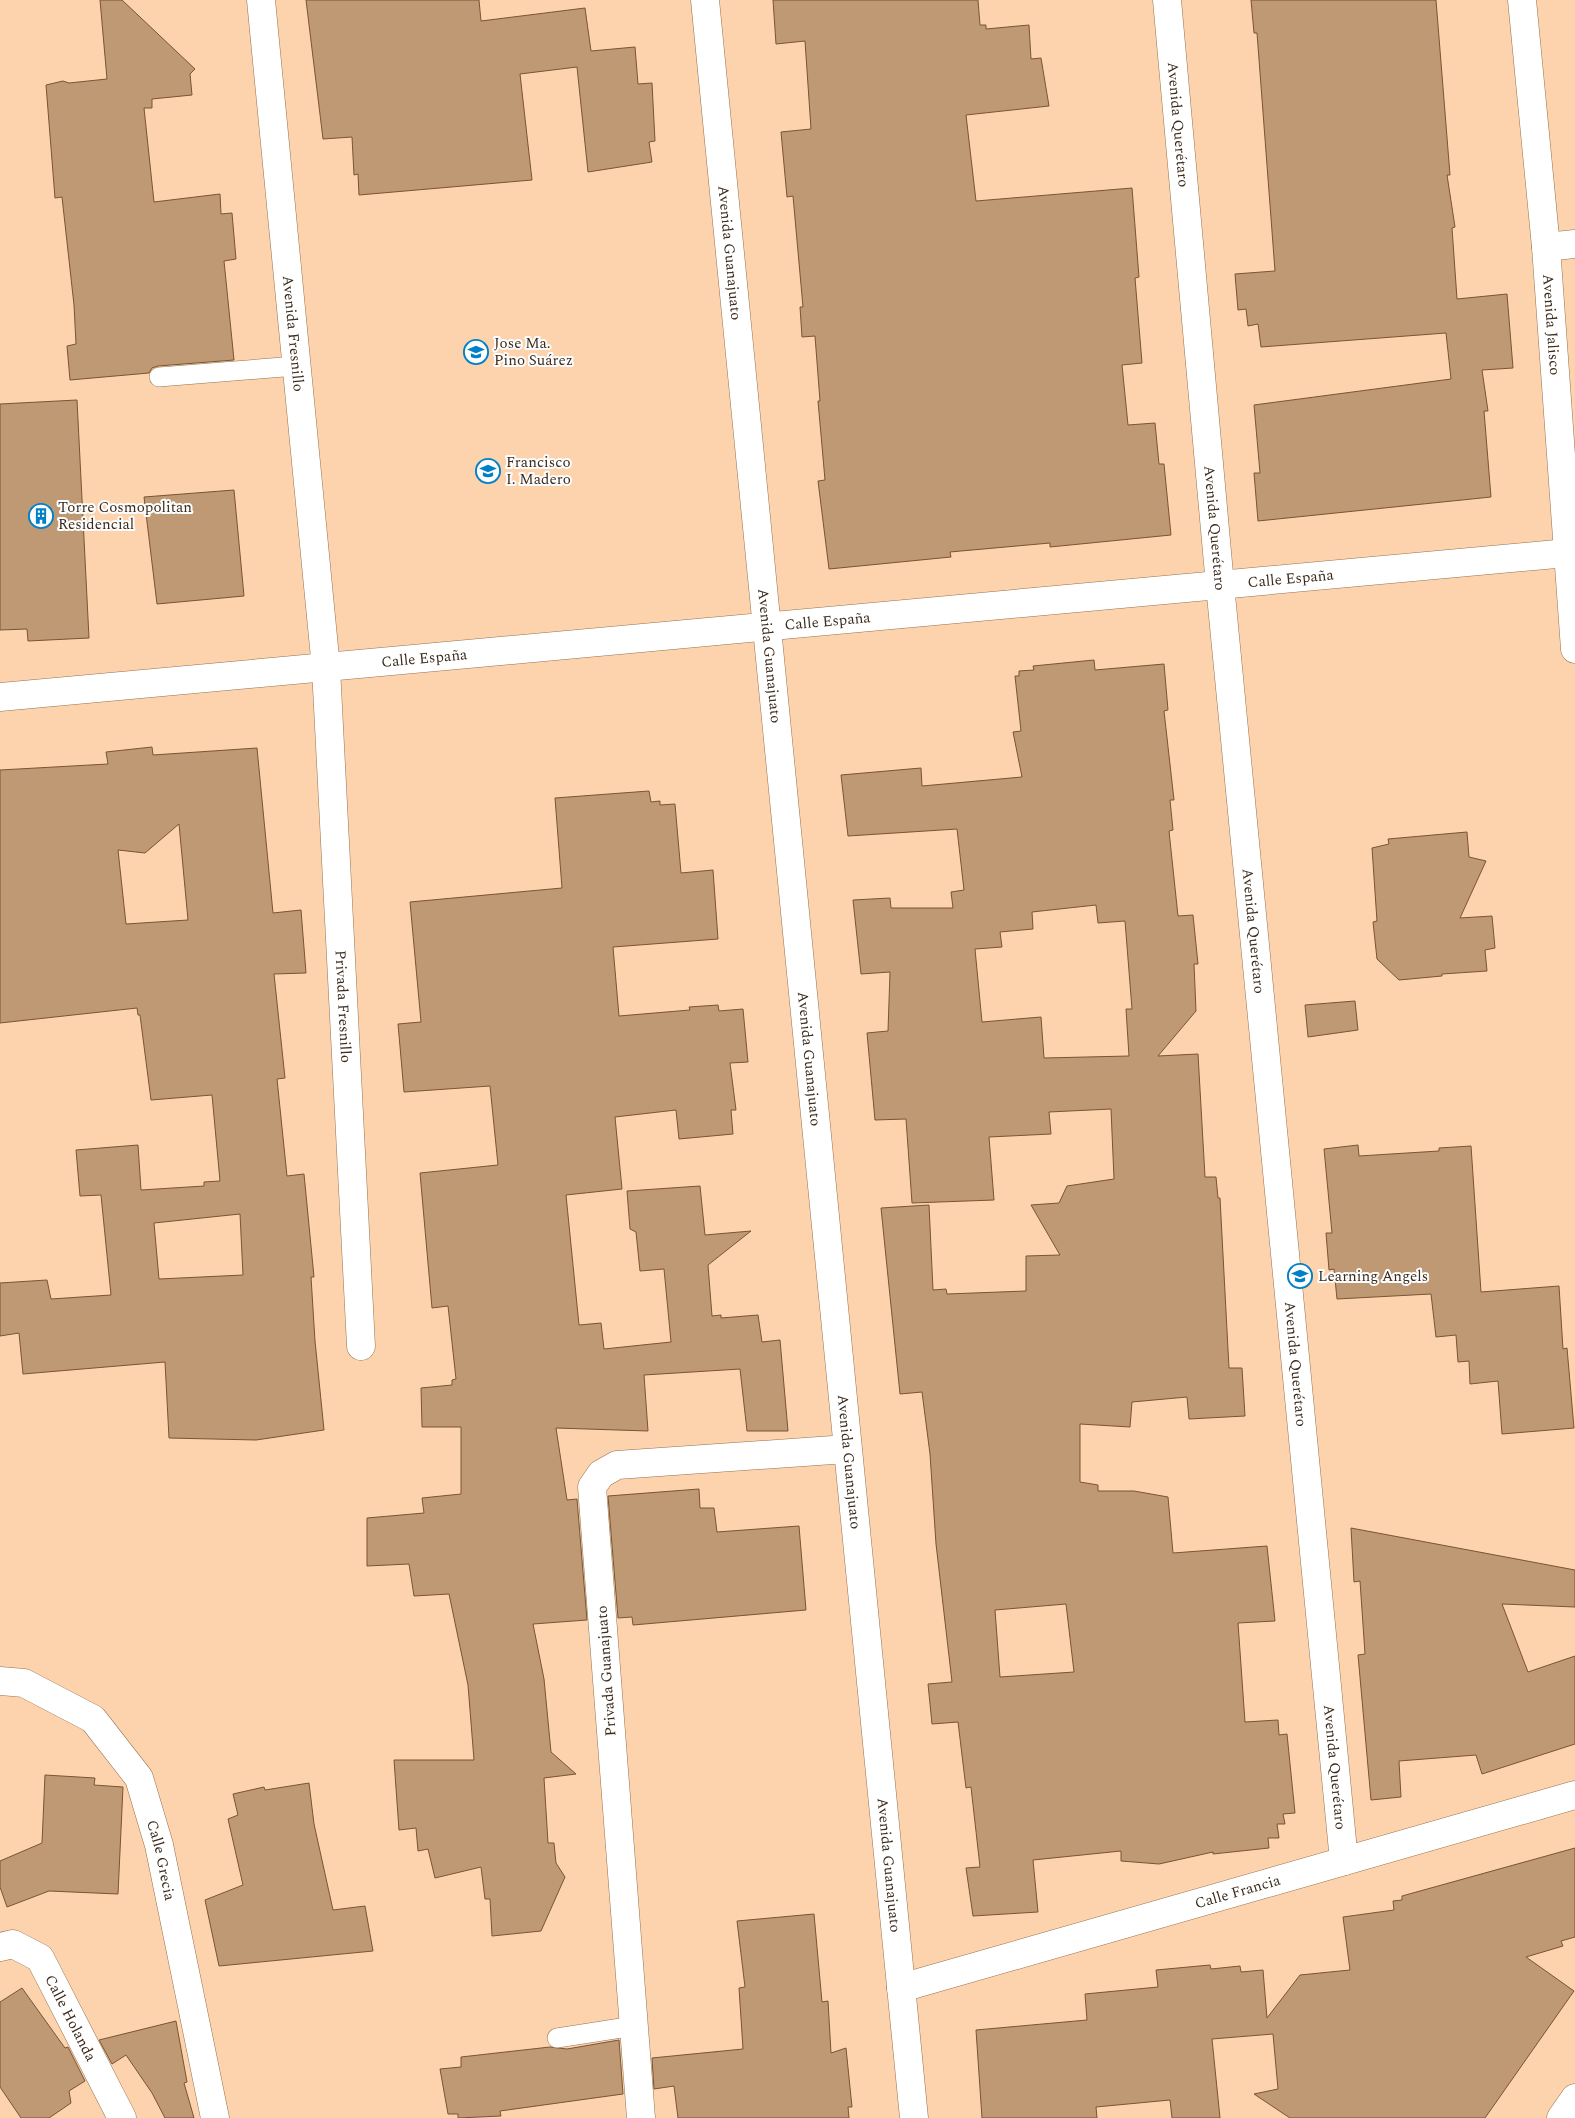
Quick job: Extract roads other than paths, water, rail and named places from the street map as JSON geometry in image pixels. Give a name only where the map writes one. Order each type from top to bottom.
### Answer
[{"type":"street","name":"Avenida Fresnillo","points":[[261,0],[326,668]]},
{"type":"street","name":"Avenida Guanajuato","points":[[705,0],[914,2118]]},
{"type":"street","name":"Avenida Querétaro","points":[[1167,0],[1220,585],[1344,1861]]},
{"type":"street","name":"Avenida Jalisco","points":[[1522,0],[1546,247],[1575,649]]},
{"type":"street","points":[[1546,247],[1575,244]]},
{"type":"street","name":"Calle España","points":[[0,697],[1567,553]]},
{"type":"street","name":"Privada Fresnillo","points":[[326,668],[361,1346]]},
{"type":"street","name":"Privada Guanajuato","points":[[641,2118],[592,1487],[601,1474],[617,1465],[847,1449]]},
{"type":"street","name":"Calle Grecia","points":[[0,1681],[24,1683],[93,1719],[139,1778],[159,1845],[215,2118]]},
{"type":"street","name":"Calle Francia","points":[[901,1988],[1575,1795]]},
{"type":"street","name":"Calle Holanda","points":[[0,1947],[13,1944],[40,1958],[122,2118]]},
{"type":"street","points":[[1561,2118],[1575,2098]]},
{"type":"lane","points":[[159,377],[296,366]]},
{"type":"lane","points":[[557,2038],[634,2026]]},
{"type":"place","name":"Jose Ma. Pino Suárez","points":[[476,352]]},
{"type":"place","name":"Francisco I. Madero","points":[[488,471]]},
{"type":"place","name":"Torre Cosmopolitan Residencial","points":[[41,516]]},
{"type":"place","name":"Learning Angels","points":[[1300,1276]]}]
